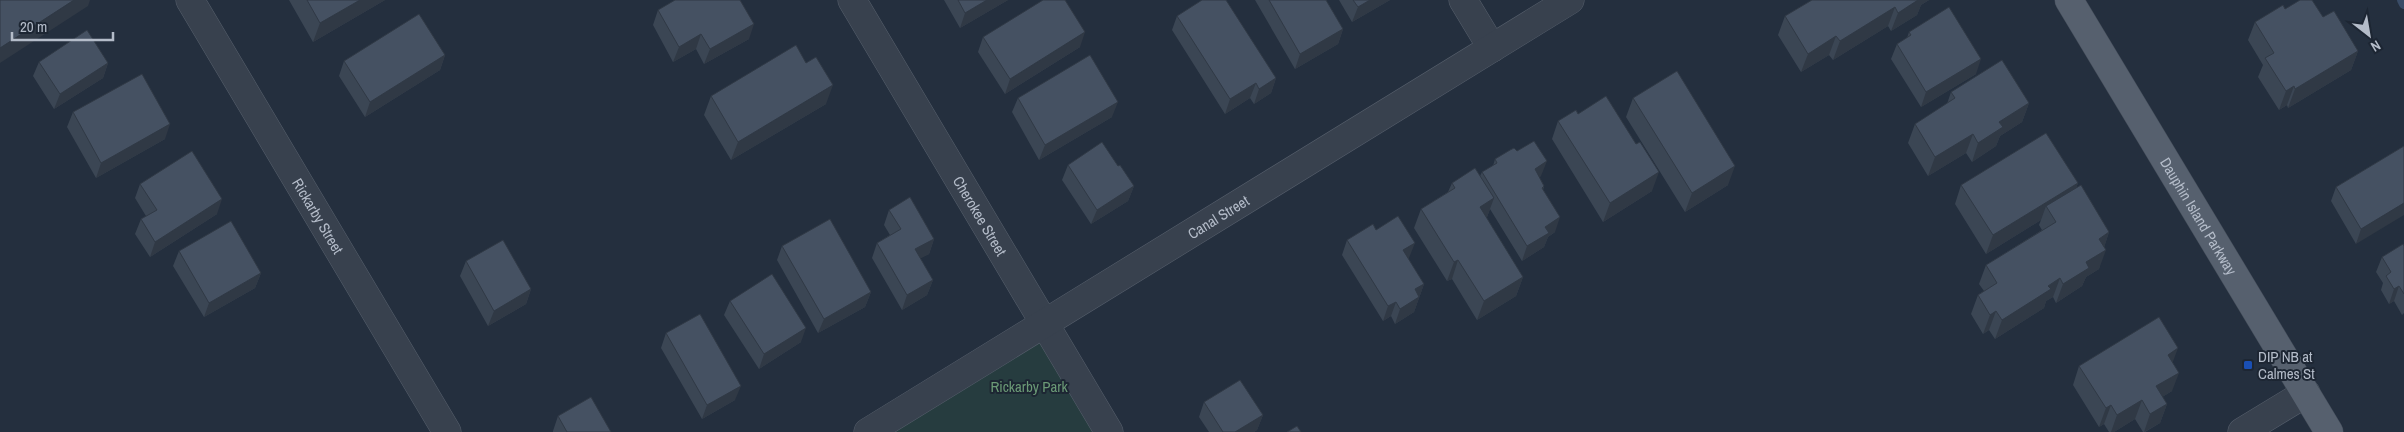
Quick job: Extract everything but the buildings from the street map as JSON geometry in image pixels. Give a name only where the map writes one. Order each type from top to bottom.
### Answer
[{"type":"main road","name":"Dauphin Island Parkway","points":[[2069,0],[2329,432]]},
{"type":"street","name":"Rickarby Street","points":[[190,0],[447,432]]},
{"type":"street","name":"Cherokee Street","points":[[852,0],[1109,432]]},
{"type":"street","points":[[1463,0],[1492,48]]},
{"type":"street","name":"Canal Street","points":[[868,432],[1570,0]]},
{"type":"street","points":[[2242,432],[2306,393]]},
{"type":"green space","name":"Rickarby Park","points":[[1045,323],[1109,432],[868,432]]},
{"type":"waterway","points":[[2402,0],[2404,4]]},
{"type":"place","name":"DIP NB at Calmes St","points":[[2248,365]]}]
